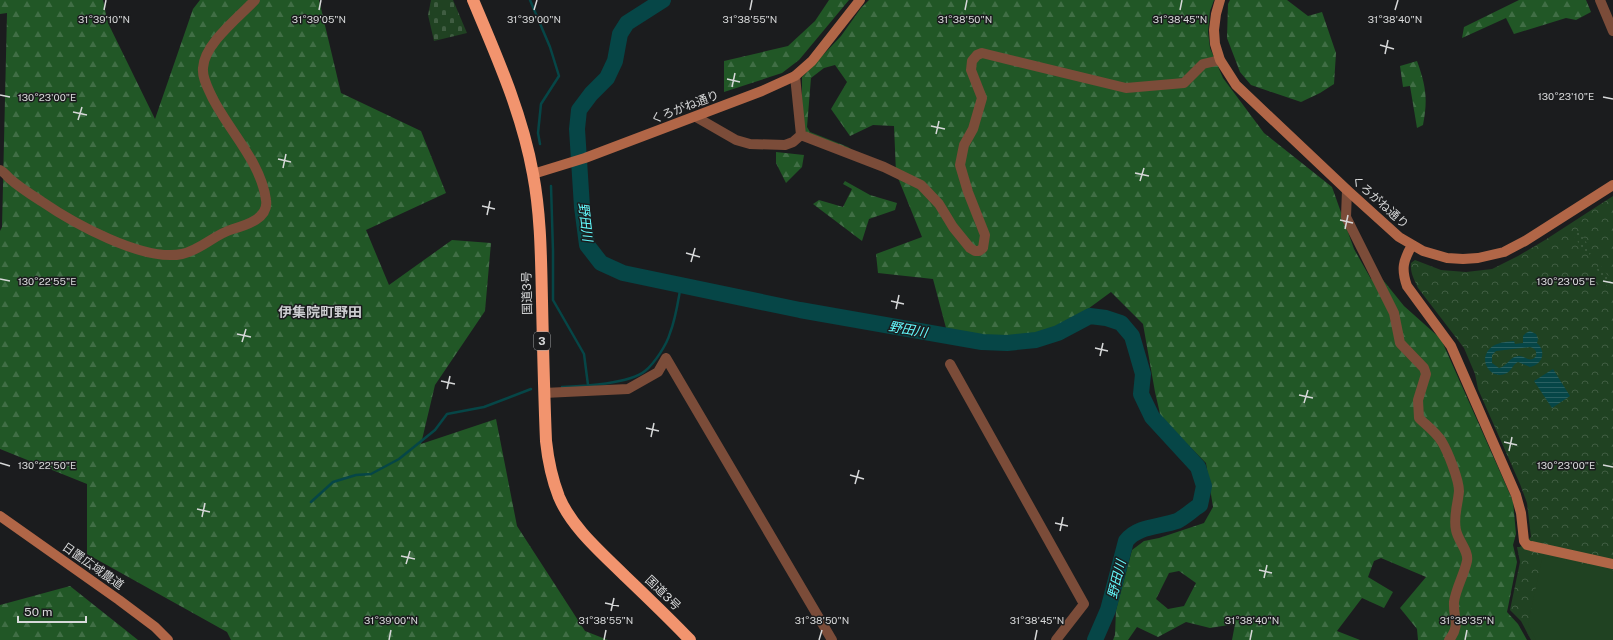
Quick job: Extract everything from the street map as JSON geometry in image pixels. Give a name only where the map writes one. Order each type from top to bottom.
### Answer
[{"type":"highway","name":"国道3号","points":[[473,0],[499,59],[514,102],[527,145],[537,195],[541,255],[544,393],[548,460],[559,498],[568,513],[598,550],[690,640]]},
{"type":"street","points":[[0,170],[41,202],[84,226],[112,240],[140,250],[169,256],[184,254],[196,249],[225,231],[246,225],[258,218],[264,213],[266,202],[259,173],[221,114],[207,86],[203,69],[207,52],[255,0]]},
{"type":"street","name":"くろがね通り","points":[[533,174],[585,158],[696,117],[762,91],[795,76],[812,61],[860,0]]},
{"type":"street","name":"くろがね通り","points":[[1220,0],[1214,30],[1215,44],[1220,60],[1236,85],[1399,237],[1423,251],[1447,258],[1478,258],[1491,256],[1525,242],[1613,185]]},
{"type":"street","points":[[1600,0],[1610,13],[1613,31]]},
{"type":"street","points":[[801,135],[884,167],[921,185],[939,204],[953,227],[970,248],[975,251],[979,251],[983,248],[985,235],[968,192],[960,165],[964,145],[974,129],[982,98],[971,70],[972,61],[977,55],[982,53],[1126,88],[1184,83],[1203,64],[1220,60]]},
{"type":"street","points":[[795,76],[801,135]]},
{"type":"street","points":[[696,117],[736,140],[750,144],[785,145],[793,142],[801,135]]},
{"type":"street","points":[[1347,190],[1346,218],[1394,313],[1400,343],[1424,368],[1426,374],[1418,400],[1419,418],[1442,442],[1458,482],[1459,492],[1455,518],[1456,529],[1460,542],[1467,553],[1467,561],[1454,603],[1457,623],[1454,634],[1449,640]]},
{"type":"street","points":[[1412,245],[1404,259],[1403,267],[1407,286],[1451,346],[1516,495],[1521,513],[1524,541],[1527,545],[1613,564]]},
{"type":"street","points":[[544,393],[628,390],[658,372],[666,358],[832,640]]},
{"type":"street","points":[[950,364],[1084,604],[1056,640]]},
{"type":"street","name":"日置広域農道","points":[[0,516],[119,600],[155,627],[168,640]]},
{"type":"green space","points":[[0,0],[103,0],[108,23],[155,119],[193,9],[200,0],[319,0],[341,93],[421,131],[446,193],[366,230],[389,285],[452,240],[491,243],[485,311],[435,385],[421,444],[496,419],[517,526],[585,631],[608,640],[231,640],[227,632],[87,554],[87,484],[0,449],[0,231],[2,227],[7,13],[0,14]]},
{"type":"green space","points":[[431,0],[453,0],[467,33],[434,41],[428,15]]},
{"type":"green space","points":[[829,0],[849,0],[799,60],[782,73],[724,92],[724,61],[788,46],[815,21]]},
{"type":"green space","points":[[869,0],[1214,0],[1210,11],[1208,32],[1210,48],[1223,78],[1264,133],[1332,187],[1354,249],[1371,279],[1383,280],[1404,306],[1441,339],[1513,501],[1516,534],[1513,545],[1517,562],[1507,612],[1518,624],[1527,640],[1418,640],[1417,629],[1400,608],[1426,577],[1381,558],[1374,561],[1368,577],[1393,592],[1384,608],[1362,598],[1337,631],[1360,640],[1232,640],[1235,624],[1210,628],[1186,622],[1158,637],[1137,627],[1128,640],[1113,640],[1115,635],[1116,610],[1132,550],[1144,541],[1159,538],[1204,523],[1213,507],[1206,463],[1161,418],[1143,324],[1111,292],[1066,325],[1029,345],[981,340],[946,328],[933,279],[878,273],[876,254],[922,237],[896,173],[894,126],[873,125],[850,136],[831,109],[847,82],[835,65],[824,68],[811,78],[807,127],[810,132],[848,147],[858,154],[810,137],[802,127],[802,77],[841,36],[861,8]],"holes":[[[1179,571],[1196,583],[1184,606],[1168,609],[1156,599],[1169,573]]]},
{"type":"green space","points":[[1230,0],[1287,0],[1308,16],[1322,12],[1336,53],[1334,84],[1301,102],[1251,85],[1240,72],[1227,38],[1228,4]]},
{"type":"green space","points":[[1519,0],[1586,0],[1591,12],[1576,20],[1566,18],[1514,34],[1506,18],[1462,38],[1464,27]]},
{"type":"green space","points":[[1417,61],[1424,85],[1426,100],[1423,125],[1417,128],[1410,86],[1403,87],[1400,66]]},
{"type":"green space","points":[[776,152],[804,155],[802,167],[786,183],[776,163]]},
{"type":"green space","points":[[845,181],[870,195],[897,203],[895,210],[869,219],[862,241],[813,204],[819,200],[843,207],[852,189],[843,184]]},
{"type":"green space","points":[[1613,196],[1613,640],[1531,640],[1521,621],[1510,610],[1520,562],[1517,547],[1520,547],[1531,537],[1527,503],[1478,389],[1475,374],[1464,348],[1418,288],[1412,273],[1411,263],[1415,260],[1441,270],[1466,272],[1492,269],[1545,240]]},
{"type":"green space","points":[[1576,231],[1580,232],[1591,250],[1589,255],[1586,254],[1574,236]]},
{"type":"green space","points":[[1599,266],[1602,267],[1613,283],[1613,289],[1608,288],[1597,270],[1596,268]]},
{"type":"green space","points":[[1551,557],[1613,571],[1613,640],[1536,640],[1528,624],[1542,559]]},
{"type":"green space","points":[[70,586],[138,640],[0,640],[0,605]]},
{"type":"water","points":[[1530,331],[1536,334],[1538,339],[1537,343],[1542,350],[1542,358],[1538,364],[1530,367],[1518,362],[1509,372],[1503,375],[1495,374],[1489,370],[1485,363],[1485,359],[1486,354],[1492,347],[1504,342],[1514,341],[1515,344],[1523,343],[1523,336]],"holes":[[[1530,347],[1536,351],[1536,356],[1530,360],[1521,356],[1516,356],[1499,368],[1492,363],[1492,355],[1496,351]]]},
{"type":"water","points":[[1553,369],[1570,396],[1552,408],[1534,381]]},
{"type":"waterway","points":[[530,0],[550,47],[559,76],[541,104],[538,133],[540,144]]},
{"type":"waterway","name":"野田川","points":[[663,0],[627,23],[620,34],[615,61],[607,78],[591,94],[579,110],[577,129],[582,207],[587,245],[601,263],[623,273],[800,310],[982,342],[1007,343],[1036,340],[1058,333],[1090,316],[1106,318],[1121,323],[1132,336],[1143,374],[1141,394],[1152,417],[1198,467],[1204,486],[1200,505],[1183,518],[1136,532],[1126,541],[1108,610],[1095,640]]},
{"type":"waterway","points":[[551,186],[553,300],[584,354],[588,385]]},
{"type":"waterway","points":[[562,387],[617,382],[638,375],[649,368],[663,348],[672,327],[681,285]]},
{"type":"waterway","points":[[311,502],[333,482],[356,475],[371,474],[399,459],[435,430],[447,414],[484,407],[531,389]]},
{"type":"district","name":"伊集院町野田","points":[[320,312]]}]
